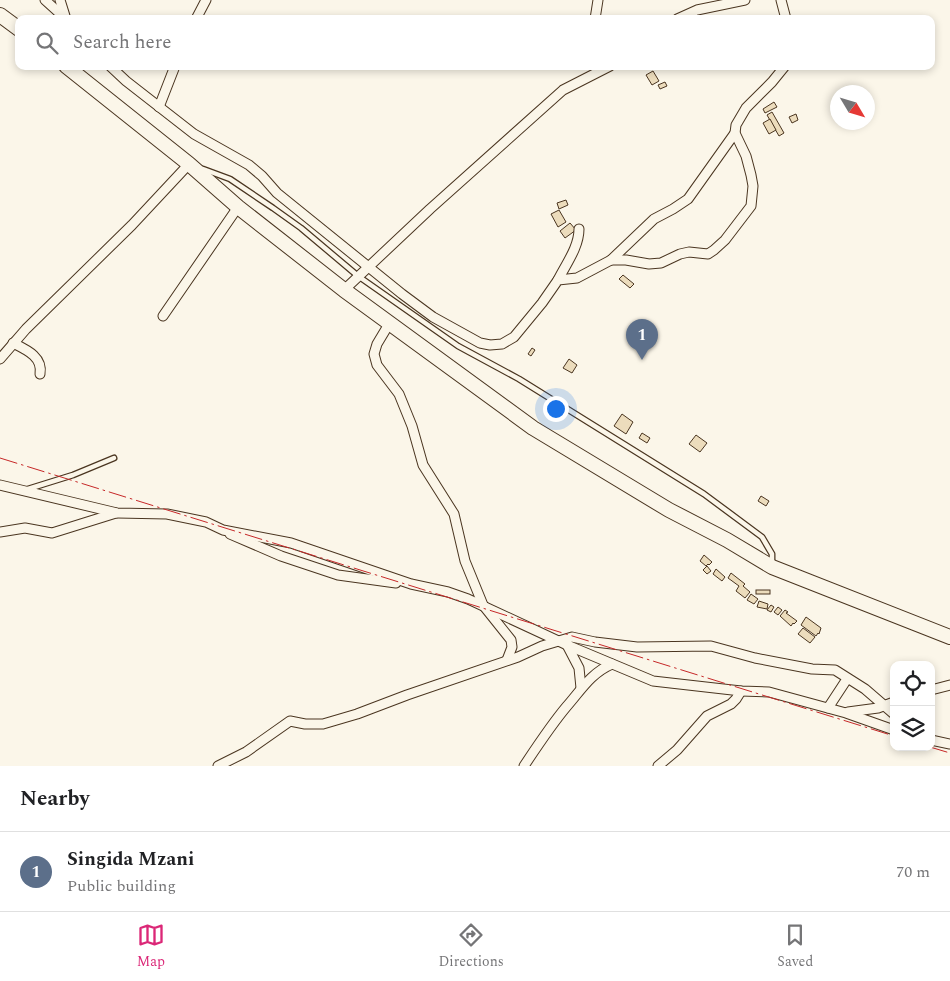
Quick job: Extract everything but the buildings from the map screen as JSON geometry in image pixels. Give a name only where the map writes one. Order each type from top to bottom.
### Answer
[{"type":"highway","points":[[0,15],[15,26]]},
{"type":"highway","points":[[71,70],[189,164],[238,207],[344,290],[533,428],[669,510],[727,540],[772,567],[950,638]]},
{"type":"street","points":[[45,0],[62,15]]},
{"type":"street","points":[[60,0],[65,15]]},
{"type":"street","points":[[198,15],[206,0]]},
{"type":"street","points":[[596,15],[598,0]]},
{"type":"street","points":[[685,15],[696,10],[745,0]]},
{"type":"street","points":[[781,0],[785,15]]},
{"type":"street","points":[[114,70],[126,82],[194,134],[249,165],[277,193],[433,317],[474,340],[490,345],[502,344],[514,337],[558,280],[576,246],[579,228]]},
{"type":"street","points":[[159,107],[173,70]]},
{"type":"street","points":[[592,70],[592,76]]},
{"type":"street","points":[[344,290],[563,90],[603,70]]},
{"type":"street","points":[[611,260],[626,260],[649,264],[661,263],[688,252],[708,254],[726,240],[751,206],[753,186],[752,175],[746,156],[736,133],[736,125],[746,108],[782,70]]},
{"type":"street","points":[[558,280],[577,278],[611,260],[654,218],[688,199],[736,133]]},
{"type":"street","points":[[0,359],[13,343],[132,225],[189,164]]},
{"type":"street","points":[[163,316],[238,207]]},
{"type":"street","points":[[389,324],[376,344],[375,361],[399,394],[412,426],[423,465],[454,514],[465,561],[483,605],[511,640],[512,647],[507,660]]},
{"type":"street","points":[[13,343],[37,359],[41,368],[40,374]]},
{"type":"street","points":[[0,485],[116,513],[167,514],[206,522],[248,543],[280,556],[338,575],[411,584],[448,592],[483,605],[507,618],[653,681],[741,691],[769,692],[846,713],[890,729]]},
{"type":"street","points":[[0,532],[25,528],[52,533],[116,513]]},
{"type":"street","points":[[223,530],[280,540],[305,547],[411,584]]},
{"type":"street","points":[[218,766],[246,752],[290,720],[305,724],[323,724],[357,714],[542,646],[563,643],[572,637],[637,647],[711,646],[764,660],[812,669],[835,670],[841,672],[846,679],[860,686],[890,711]]},
{"type":"street","points":[[563,643],[576,662],[581,688]]},
{"type":"street","points":[[524,766],[547,731],[581,688],[594,674],[612,664]]},
{"type":"street","points":[[828,708],[846,679]]},
{"type":"street","points":[[935,689],[950,685]]},
{"type":"street","points":[[658,766],[677,750],[707,716],[731,704],[741,691]]},
{"type":"street","points":[[846,713],[890,704]]},
{"type":"street","points":[[935,741],[950,744]]},
{"type":"lane","points":[[189,164],[230,179],[301,228],[358,276],[458,346],[519,379],[704,494],[762,537],[772,554],[772,567]]},
{"type":"lane","points":[[24,490],[85,470],[114,458]]},
{"type":"power","points":[[0,458],[890,735]]},
{"type":"power","points":[[935,748],[950,753]]},
{"type":"place","name":"Singida Mzani","points":[[642,360]]}]
